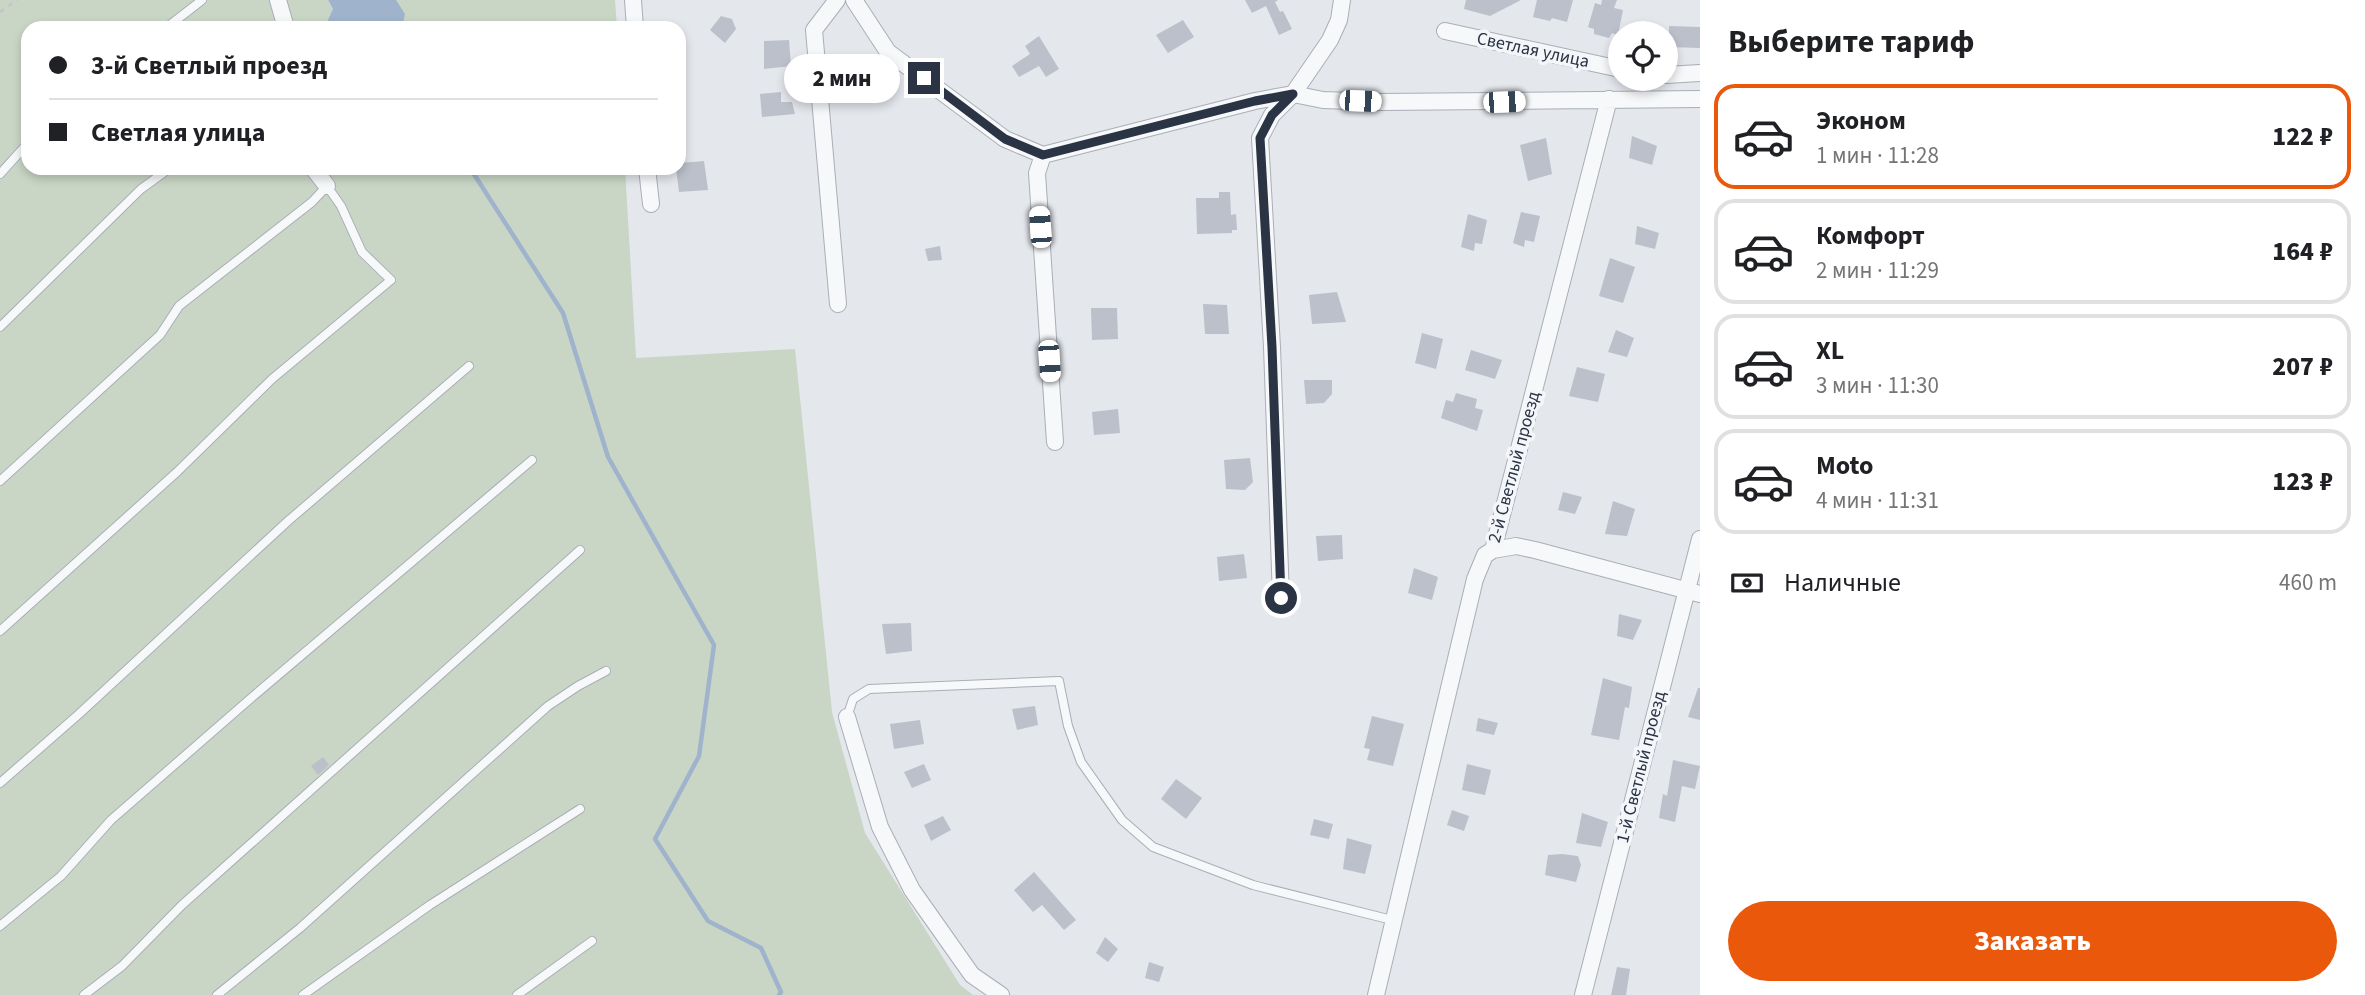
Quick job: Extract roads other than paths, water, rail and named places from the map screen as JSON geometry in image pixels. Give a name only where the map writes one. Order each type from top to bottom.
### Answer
[{"type":"street","points":[[278,0],[284,21]]},
{"type":"street","points":[[633,0],[634,21]]},
{"type":"street","points":[[837,0],[814,30],[838,304]]},
{"type":"street","points":[[854,0],[888,52],[1005,139],[1043,155],[1255,101],[1293,94],[1323,100],[1379,102],[1700,99]]},
{"type":"street","points":[[1281,598],[1272,347],[1260,138],[1272,115],[1293,94],[1330,40],[1339,20],[1342,0]]},
{"type":"street","name":"Светлая улица","points":[[1445,32],[1608,66]]},
{"type":"street","points":[[1678,74],[1700,73]]},
{"type":"street","name":"2-й Светлый проезд","points":[[1376,995],[1475,579],[1485,555],[1493,550],[1609,99]]},
{"type":"street","points":[[1043,155],[1037,173],[1055,442]]},
{"type":"street","points":[[318,175],[327,186]]},
{"type":"street","points":[[649,175],[651,204]]},
{"type":"street","name":"1-й Светлый проезд","points":[[1583,995],[1693,592],[1700,539]]},
{"type":"street","points":[[1493,550],[1516,546],[1693,592]]},
{"type":"street","points":[[848,717],[880,827],[912,890],[972,975],[1001,995]]},
{"type":"lane","points":[[175,21],[201,0]]},
{"type":"lane","points":[[0,174],[21,152]]},
{"type":"lane","points":[[0,327],[141,190],[161,175]]},
{"type":"lane","points":[[0,481],[159,335],[179,306],[312,202],[327,186],[341,206],[362,252],[391,280],[272,379],[177,472],[0,631]]},
{"type":"lane","points":[[0,783],[288,522],[469,366]]},
{"type":"lane","points":[[0,926],[61,876],[111,820],[532,460]]},
{"type":"lane","points":[[85,995],[122,966],[182,905],[580,550]]},
{"type":"lane","points":[[217,995],[300,928],[548,706],[606,671]]},
{"type":"lane","points":[[848,717],[853,699],[869,689],[1059,681],[1068,726],[1081,762],[1122,820],[1153,847],[1253,884],[1392,920]]},
{"type":"lane","points":[[303,995],[430,905],[580,809]]},
{"type":"lane","points":[[517,995],[592,941]]},
{"type":"water","points":[[328,0],[396,0],[405,14],[404,21],[327,21],[333,9]]},
{"type":"waterway","points":[[474,175],[563,313],[608,457],[714,645],[699,756],[655,839],[708,921],[761,948],[781,992],[779,995]]}]
